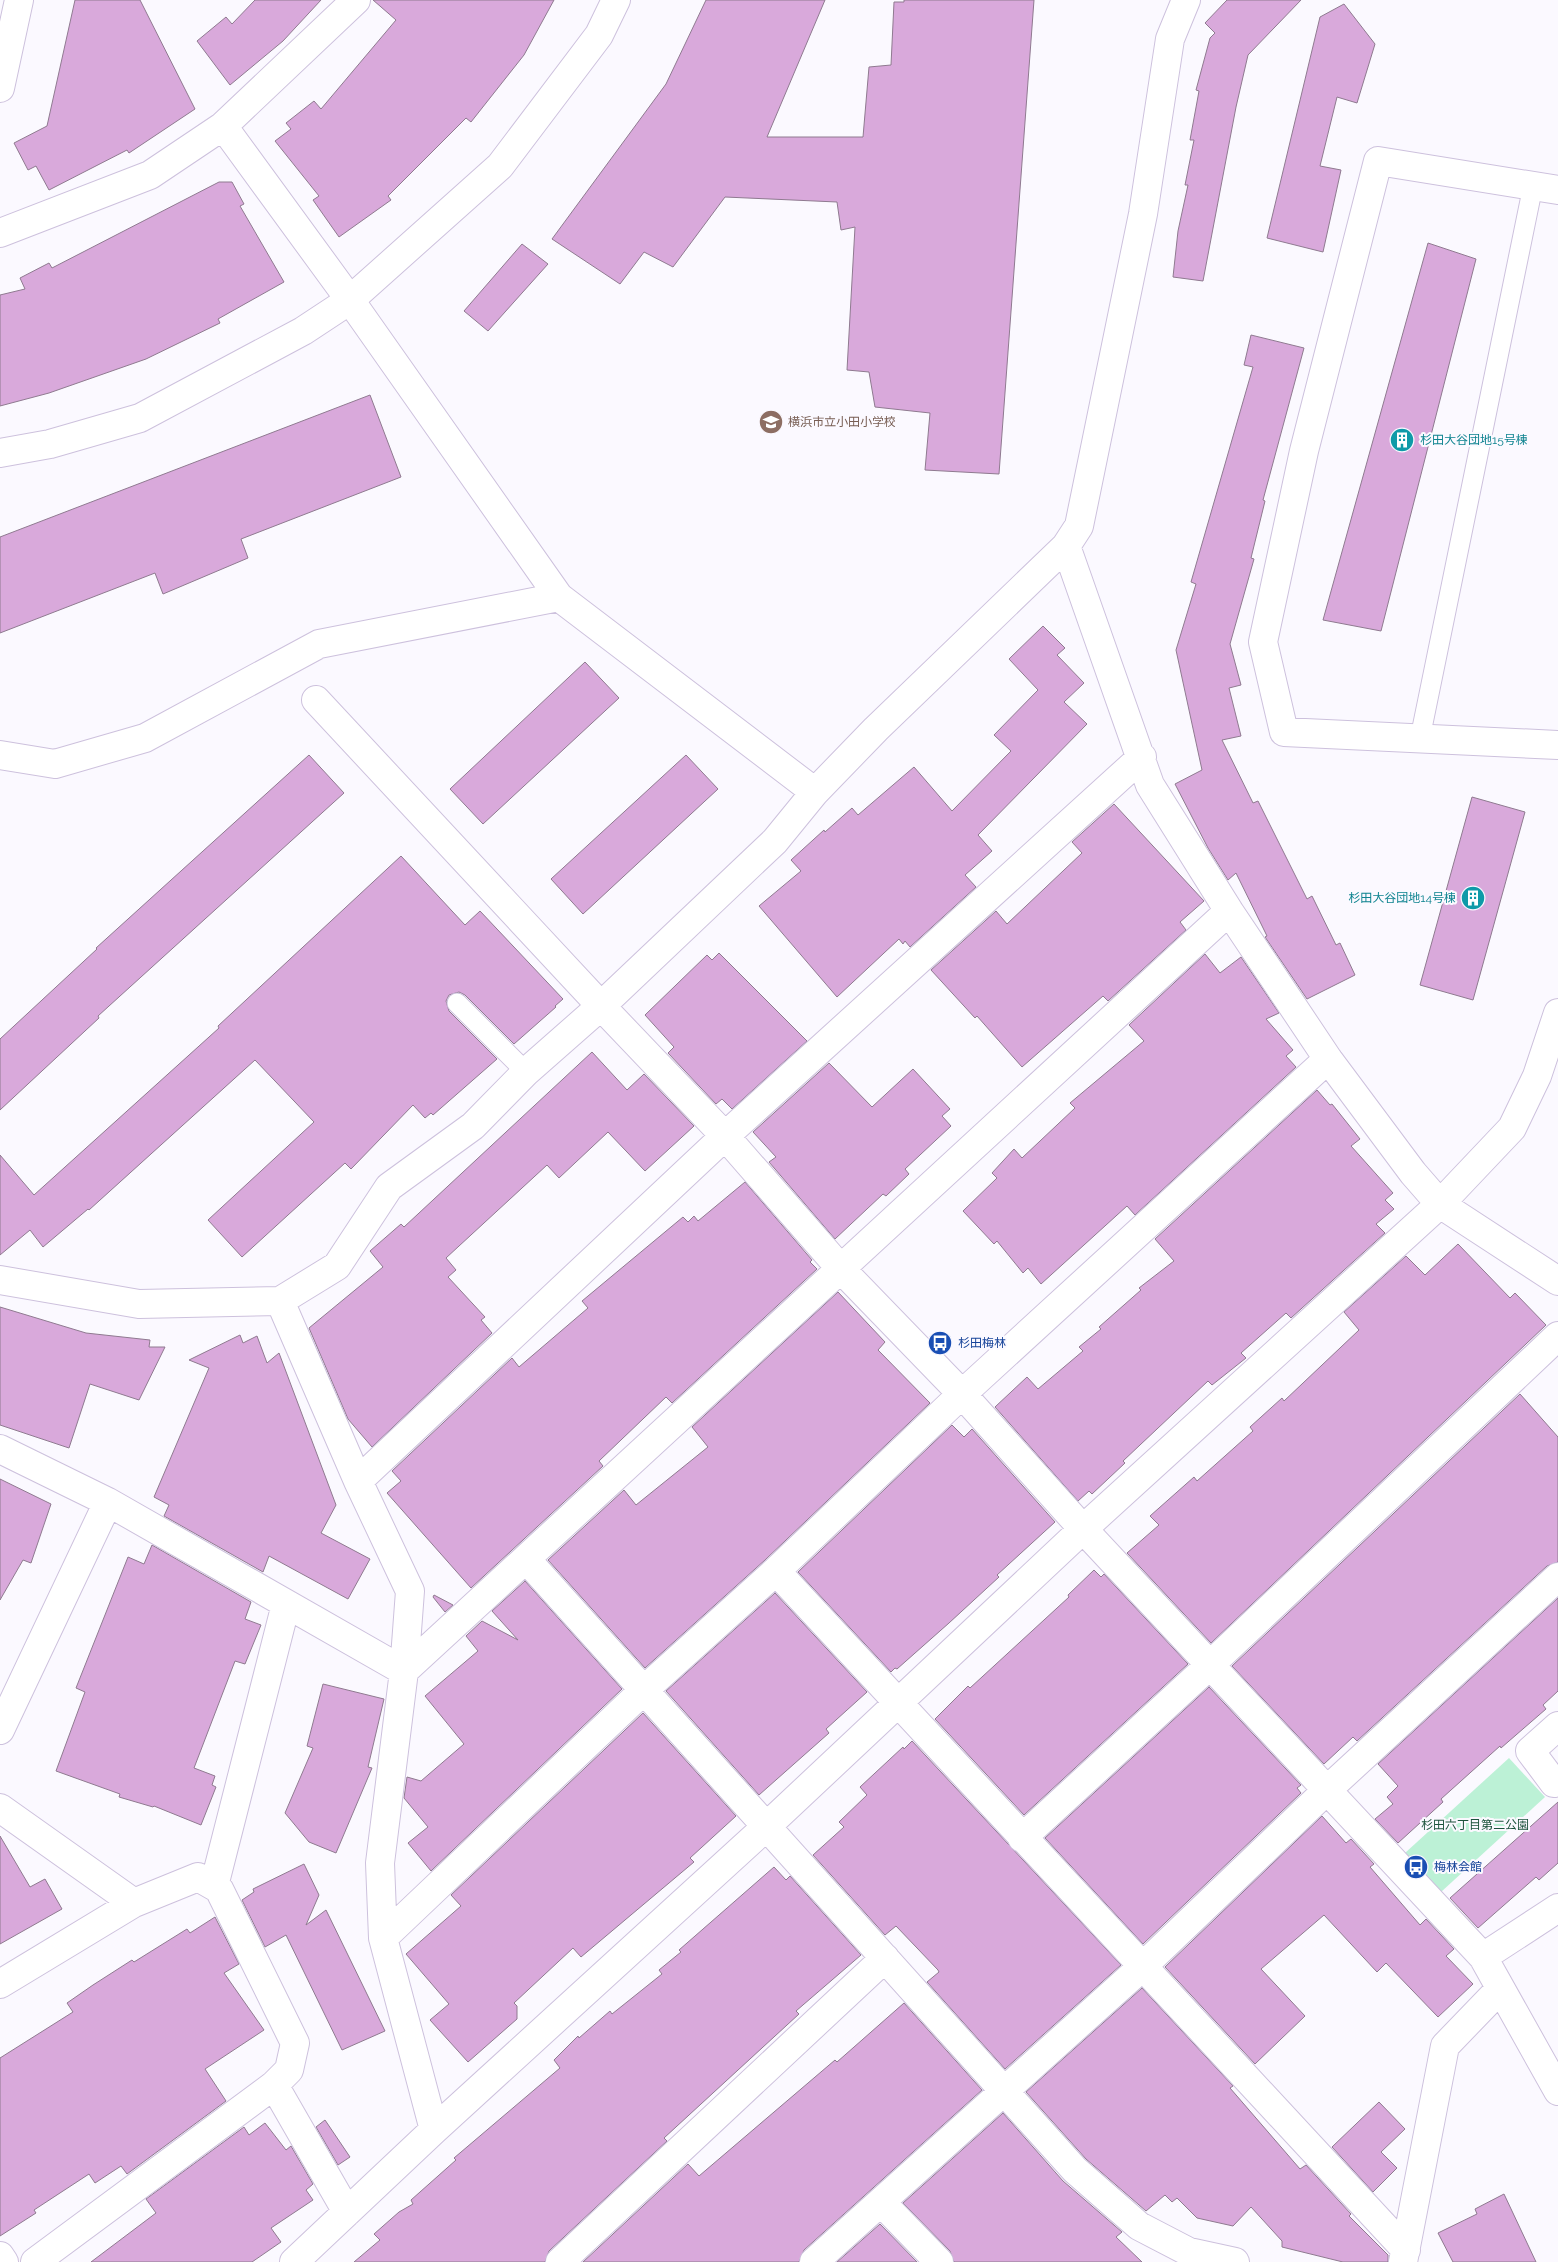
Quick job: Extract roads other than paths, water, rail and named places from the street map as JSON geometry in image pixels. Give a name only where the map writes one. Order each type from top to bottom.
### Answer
[{"type":"street","points":[[0,88],[19,0]]},
{"type":"street","points":[[0,233],[150,175],[223,126],[356,0]]},
{"type":"street","points":[[0,453],[50,444],[140,418],[303,331],[350,300],[500,166],[599,35],[616,0]]},
{"type":"street","points":[[0,1280],[139,1304],[280,1301],[337,1266],[390,1186],[473,1126],[526,1072],[601,1006],[775,841],[815,792],[876,729],[1066,546],[1079,526],[1144,214],[1170,39],[1186,0]]},
{"type":"street","points":[[223,126],[350,300],[559,597],[815,792]]},
{"type":"street","points":[[1545,188],[1378,161],[1304,451],[1262,642],[1284,732],[1558,745]]},
{"type":"street","points":[[1066,546],[1142,757],[1150,785],[1228,911],[1328,1059],[1413,1174],[1440,1204],[1558,1281]]},
{"type":"street","points":[[0,755],[54,764],[64,762],[145,738],[319,644],[559,597]]},
{"type":"street","points":[[316,700],[725,1136],[841,1269],[962,1394],[1083,1529],[1483,1957],[1558,2091]]},
{"type":"street","points":[[358,1481],[725,1136],[1142,757]]},
{"type":"street","points":[[404,1671],[1228,911]]},
{"type":"street","points":[[303,2259],[347,2212],[434,2130],[767,1826],[1083,1529],[1440,1204],[1512,1128],[1537,1076],[1558,1013]]},
{"type":"street","points":[[383,1938],[644,1690],[776,1571],[962,1394],[1328,1059]]},
{"type":"street","points":[[280,1301],[358,1481],[410,1591],[404,1671],[380,1863],[383,1938],[434,2130]]},
{"type":"street","points":[[1022,1838],[1210,1665],[1558,1336]]},
{"type":"street","points":[[0,1449],[108,1502],[404,1671]]},
{"type":"street","points":[[0,1730],[108,1502]]},
{"type":"street","points":[[526,1559],[1075,2170],[1139,2226],[1189,2252],[1216,2260]]},
{"type":"street","points":[[776,1571],[1142,1967],[1405,2256]]},
{"type":"street","points":[[814,2262],[1142,1967],[1327,1790],[1558,1578]]},
{"type":"street","points":[[214,1886],[286,1604]]},
{"type":"street","points":[[1554,1783],[1530,1751],[1558,1726]]},
{"type":"street","points":[[0,1808],[134,1903]]},
{"type":"street","points":[[0,1984],[134,1903],[198,1877],[219,1888],[295,2043],[289,2070],[274,2085],[35,2262]]},
{"type":"street","points":[[1483,1957],[1558,1908]]},
{"type":"street","points":[[560,2262],[885,1958]]},
{"type":"street","points":[[1405,2256],[1445,2046],[1500,1988]]},
{"type":"street","points":[[274,2085],[347,2212]]},
{"type":"street","points":[[881,2202],[939,2262]]},
{"type":"street","points":[[0,2256],[4,2262]]},
{"type":"lane","points":[[1420,738],[1545,188]]},
{"type":"lane","points":[[457,1003],[526,1072]]},
{"type":"place","name":"横浜市立小田小学校","points":[[771,422]]},
{"type":"place","name":"杉田大谷団地15号棟","points":[[1402,440]]},
{"type":"place","name":"杉田大谷団地14号棟","points":[[1473,898]]},
{"type":"place","name":"杉田梅林","points":[[940,1343]]},
{"type":"place","name":"梅林会館","points":[[1416,1867]]},
{"type":"park label","name":"杉田六丁目第二公園","points":[[1475,1825]]}]
